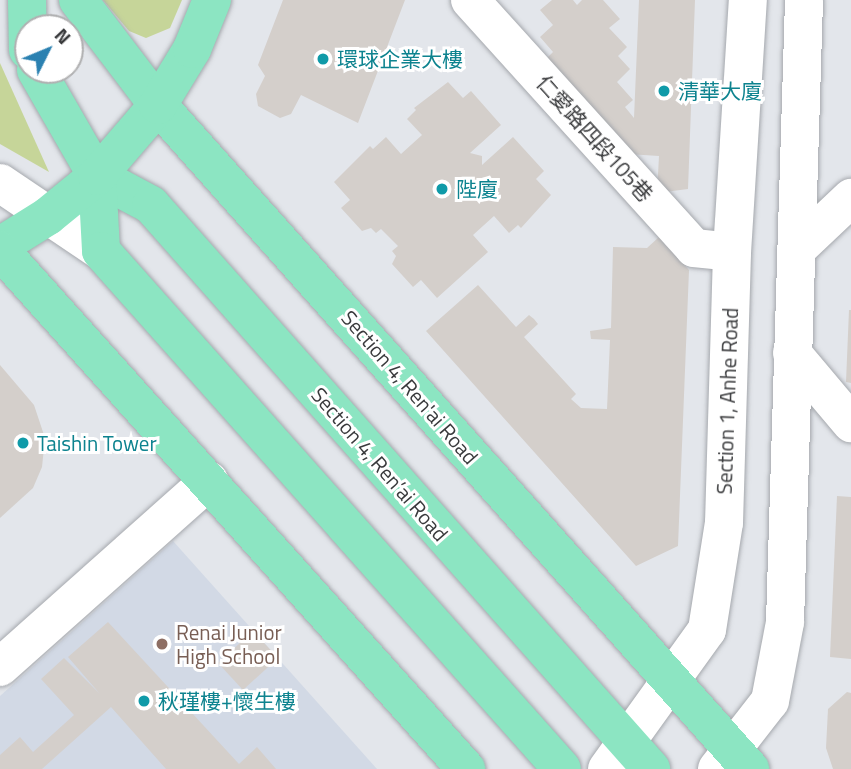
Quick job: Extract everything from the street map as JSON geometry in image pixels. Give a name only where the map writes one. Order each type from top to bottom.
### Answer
[{"type":"main road","name":"Section 4, Ren'ai Road","points":[[78,0],[158,105],[672,683],[733,763]]},
{"type":"main road","points":[[212,0],[192,49],[158,105],[97,176],[48,216],[0,248],[466,769]]},
{"type":"main road","points":[[44,84],[97,176],[101,251],[562,769]]},
{"type":"main road","name":"Section 4, Ren’ai Road","points":[[97,176],[152,205],[629,760]]},
{"type":"street","name":"仁愛路四段105巷","points":[[470,0],[694,248],[732,252]]},
{"type":"street","name":"Section 1, Anhe Road","points":[[629,760],[672,683],[707,630],[724,523],[732,252],[748,0]]},
{"type":"street","points":[[733,763],[770,701],[785,622],[804,0]]},
{"type":"street","points":[[0,183],[101,251]]},
{"type":"street","points":[[796,250],[851,198]]},
{"type":"street","points":[[792,353],[851,423]]},
{"type":"street","points":[[0,667],[209,481]]},
{"type":"shaded area","name":"Renai Junior High School","points":[[173,541],[377,769],[0,769],[0,696]]},
{"type":"green space","points":[[103,0],[182,0],[170,28],[146,38],[129,31]]},
{"type":"green space","points":[[0,63],[49,172],[0,144]]},
{"type":"building","name":"環球企業大樓","points":[[283,0],[405,0],[358,123],[301,95],[291,114],[280,118],[258,106],[256,94],[265,76],[258,65]]},
{"type":"building","name":"清華大廈","points":[[552,0],[573,0],[577,5],[582,0],[603,0],[620,19],[609,28],[627,47],[618,56],[630,69],[617,82],[633,100],[625,107],[634,118],[639,0],[695,0],[688,189],[657,193],[659,156],[628,154],[543,62],[553,52],[540,37],[553,25],[540,10]]},
{"type":"building","name":"陛廈","points":[[448,82],[463,98],[471,91],[501,125],[470,153],[482,156],[482,165],[513,137],[544,171],[536,179],[551,195],[521,228],[518,225],[509,233],[494,216],[473,235],[488,252],[437,298],[421,280],[413,287],[392,264],[396,256],[392,251],[398,246],[381,229],[376,233],[371,228],[362,231],[341,208],[350,200],[334,182],[370,146],[373,149],[386,137],[401,154],[422,135],[407,119],[416,110],[414,108]]},
{"type":"building","points":[[659,237],[689,270],[678,546],[636,566],[426,331],[478,285],[516,327],[529,315],[534,319],[538,324],[524,337],[576,394],[571,399],[581,408],[607,409],[610,340],[591,339],[590,331],[611,328],[613,247],[647,248]]},
{"type":"building","points":[[851,310],[851,383],[846,382]]},
{"type":"building","name":"Taishin Tower","points":[[0,365],[34,405],[45,438],[42,467],[33,488],[0,518]]},
{"type":"building","points":[[837,496],[851,497],[851,659],[830,657]]},
{"type":"building","name":"秋瑾樓+懷生樓","points":[[108,622],[239,764],[257,747],[276,769],[166,769],[111,707],[42,769],[0,769],[0,755],[20,737],[33,752],[74,715],[41,679],[64,658],[100,694],[68,657]]},
{"type":"building","points":[[253,631],[278,658],[243,690],[218,663]]},
{"type":"building","points":[[847,692],[851,693],[851,769],[833,769],[826,748],[828,709]]},
{"type":"place","name":"環球企業大樓","points":[[323,59]]},
{"type":"place","name":"清華大廈","points":[[664,91]]},
{"type":"place","name":"陛廈","points":[[442,189]]},
{"type":"place","name":"Taishin Tower","points":[[23,443]]},
{"type":"place","name":"Renai Junior High School","points":[[162,644]]},
{"type":"place","name":"秋瑾樓+懷生樓","points":[[144,701]]}]
